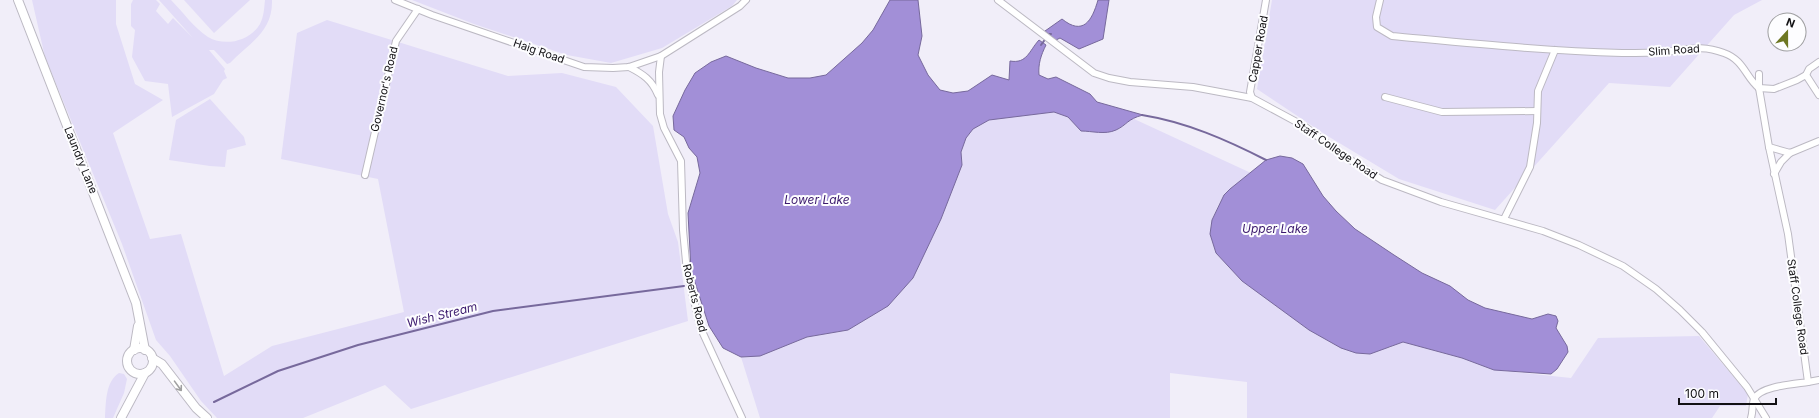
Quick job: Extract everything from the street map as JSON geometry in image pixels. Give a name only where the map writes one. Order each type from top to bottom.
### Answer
[{"type":"street","name":"Laundry Lane","points":[[18,0],[112,238],[136,303],[145,350]]},
{"type":"street","name":"Haig Road","points":[[395,0],[584,67],[613,68],[629,67],[661,56],[740,6],[746,0]]},
{"type":"street","name":"Staff College Road","points":[[998,0],[1094,73],[1109,78],[1130,82],[1193,87],[1252,98],[1304,126],[1341,154],[1382,180],[1441,202],[1543,231],[1579,244],[1622,266],[1656,289],[1702,332],[1727,361],[1755,398],[1766,418]]},
{"type":"street","name":"Capper Road","points":[[1252,98],[1250,92],[1266,0]]},
{"type":"street","name":"Slim Road","points":[[1380,0],[1376,17],[1378,27],[1392,36],[1555,50],[1648,52],[1701,47],[1725,53],[1742,65],[1756,86],[1759,88],[1774,176]]},
{"type":"street","name":"Governor's Road","points":[[364,175],[396,41],[418,9]]},
{"type":"street","points":[[1504,219],[1530,167],[1537,123],[1538,91],[1555,50]]},
{"type":"street","points":[[659,98],[659,72],[661,56]]},
{"type":"street","points":[[1759,74],[1759,88],[1774,89],[1806,75],[1809,69],[1819,62]]},
{"type":"street","points":[[629,67],[645,76],[654,85],[659,98]]},
{"type":"street","points":[[1806,75],[1819,95]]},
{"type":"street","points":[[1385,97],[1442,112],[1537,111]]},
{"type":"street","name":"Roberts Road","points":[[659,98],[664,128],[681,161],[682,222],[687,272],[701,329],[742,418]]},
{"type":"street","points":[[1774,176],[1781,162],[1790,154],[1819,141]]},
{"type":"street","points":[[1769,147],[1790,154]]},
{"type":"street","name":"Staff College Road","points":[[1774,176],[1788,234],[1808,382]]},
{"type":"street","name":"Laundry Lane","points":[[134,350],[139,321]]},
{"type":"street","points":[[145,373],[134,373],[129,369],[127,361],[129,354],[134,350],[145,350],[152,358],[162,364],[196,408],[207,418]]},
{"type":"street","points":[[121,418],[145,373],[151,367],[152,358]]},
{"type":"street","points":[[125,410],[133,386],[134,373]]},
{"type":"street","points":[[1751,418],[1755,398],[1765,390],[1819,380]]},
{"type":"street","points":[[1747,418],[1753,407]]},
{"type":"shaded area","points":[[32,0],[116,0],[116,24],[135,84],[163,100],[113,133],[150,239],[181,234],[224,376],[272,346],[404,312],[378,179],[281,159],[297,33],[327,20],[508,76],[562,73],[616,87],[653,126],[668,214],[678,242],[688,321],[411,409],[385,385],[303,418],[217,418],[201,401],[170,356],[156,340],[122,244],[45,57]]},
{"type":"shaded area","points":[[133,0],[156,0],[160,4],[156,11],[168,24],[173,18],[193,38],[159,0],[171,0],[193,25],[208,37],[222,42],[229,42],[244,38],[256,30],[260,24],[264,12],[265,0],[272,0],[269,21],[264,29],[252,43],[230,63],[227,64],[214,50],[209,50],[225,69],[224,71],[227,78],[223,80],[214,94],[172,117],[168,84],[145,81],[132,57],[135,30],[131,26],[131,4]]},
{"type":"shaded area","points":[[184,0],[250,0],[214,33]]},
{"type":"shaded area","points":[[412,0],[737,0],[732,6],[662,48],[611,63],[567,55],[474,24]]},
{"type":"shaded area","points":[[1272,0],[1762,0],[1734,15],[1670,87],[1609,83],[1495,210],[1399,179],[1326,135],[1257,89]]},
{"type":"shaded area","points":[[210,99],[244,137],[246,145],[227,150],[225,167],[169,160],[176,120]]},
{"type":"shaded area","points":[[1054,112],[1068,117],[1081,131],[1117,129],[1132,118],[1251,173],[1224,195],[1218,206],[1212,220],[1216,253],[1242,281],[1309,330],[1324,338],[1389,348],[1403,342],[1462,358],[1494,370],[1571,378],[1598,338],[1699,336],[1748,394],[1746,406],[1720,406],[1712,418],[1247,418],[1247,382],[1170,373],[1170,418],[760,418],[741,357],[760,356],[807,337],[848,330],[888,306],[913,278],[941,218],[962,165],[961,152],[966,138],[973,129],[989,120]]},
{"type":"shaded area","points":[[119,373],[124,374],[127,379],[124,393],[113,418],[105,418],[107,394],[111,382]]},
{"type":"water","name":"Lower Lake","points":[[890,0],[918,0],[922,36],[918,55],[928,75],[940,90],[953,93],[968,91],[992,75],[1009,80],[1010,61],[1020,61],[1024,59],[1039,40],[1046,45],[1040,60],[1039,75],[1048,79],[1056,77],[1090,94],[1097,102],[1143,115],[1130,120],[1116,130],[1107,132],[1081,131],[1068,117],[1054,112],[989,120],[973,129],[966,138],[961,152],[962,165],[941,219],[913,278],[888,306],[848,330],[807,337],[760,356],[741,357],[723,348],[709,326],[691,270],[688,213],[700,173],[697,157],[689,148],[684,137],[674,130],[673,116],[695,73],[711,62],[726,56],[756,68],[788,78],[810,78],[826,75],[862,43],[873,30]]},
{"type":"water","points":[[1098,0],[1109,0],[1103,39],[1079,49],[1060,38],[1056,40],[1045,31],[1062,19],[1069,24],[1076,26],[1086,24],[1090,20],[1096,8]]},
{"type":"water","name":"Upper Lake","points":[[1280,156],[1292,158],[1303,164],[1323,196],[1355,229],[1422,273],[1450,286],[1468,300],[1485,308],[1532,319],[1548,314],[1556,316],[1558,321],[1556,328],[1567,346],[1568,352],[1557,369],[1551,374],[1494,370],[1462,358],[1403,342],[1370,354],[1356,353],[1341,348],[1309,330],[1242,281],[1216,253],[1210,234],[1212,220],[1224,195],[1230,189],[1266,160]]},
{"type":"waterway","name":"Wish Stream","points":[[1041,45],[1049,34],[1051,34]]},
{"type":"waterway","points":[[1142,115],[1190,127],[1266,160]]},
{"type":"waterway","name":"Wish Stream","points":[[214,402],[278,371],[358,345],[493,311],[684,286]]}]
